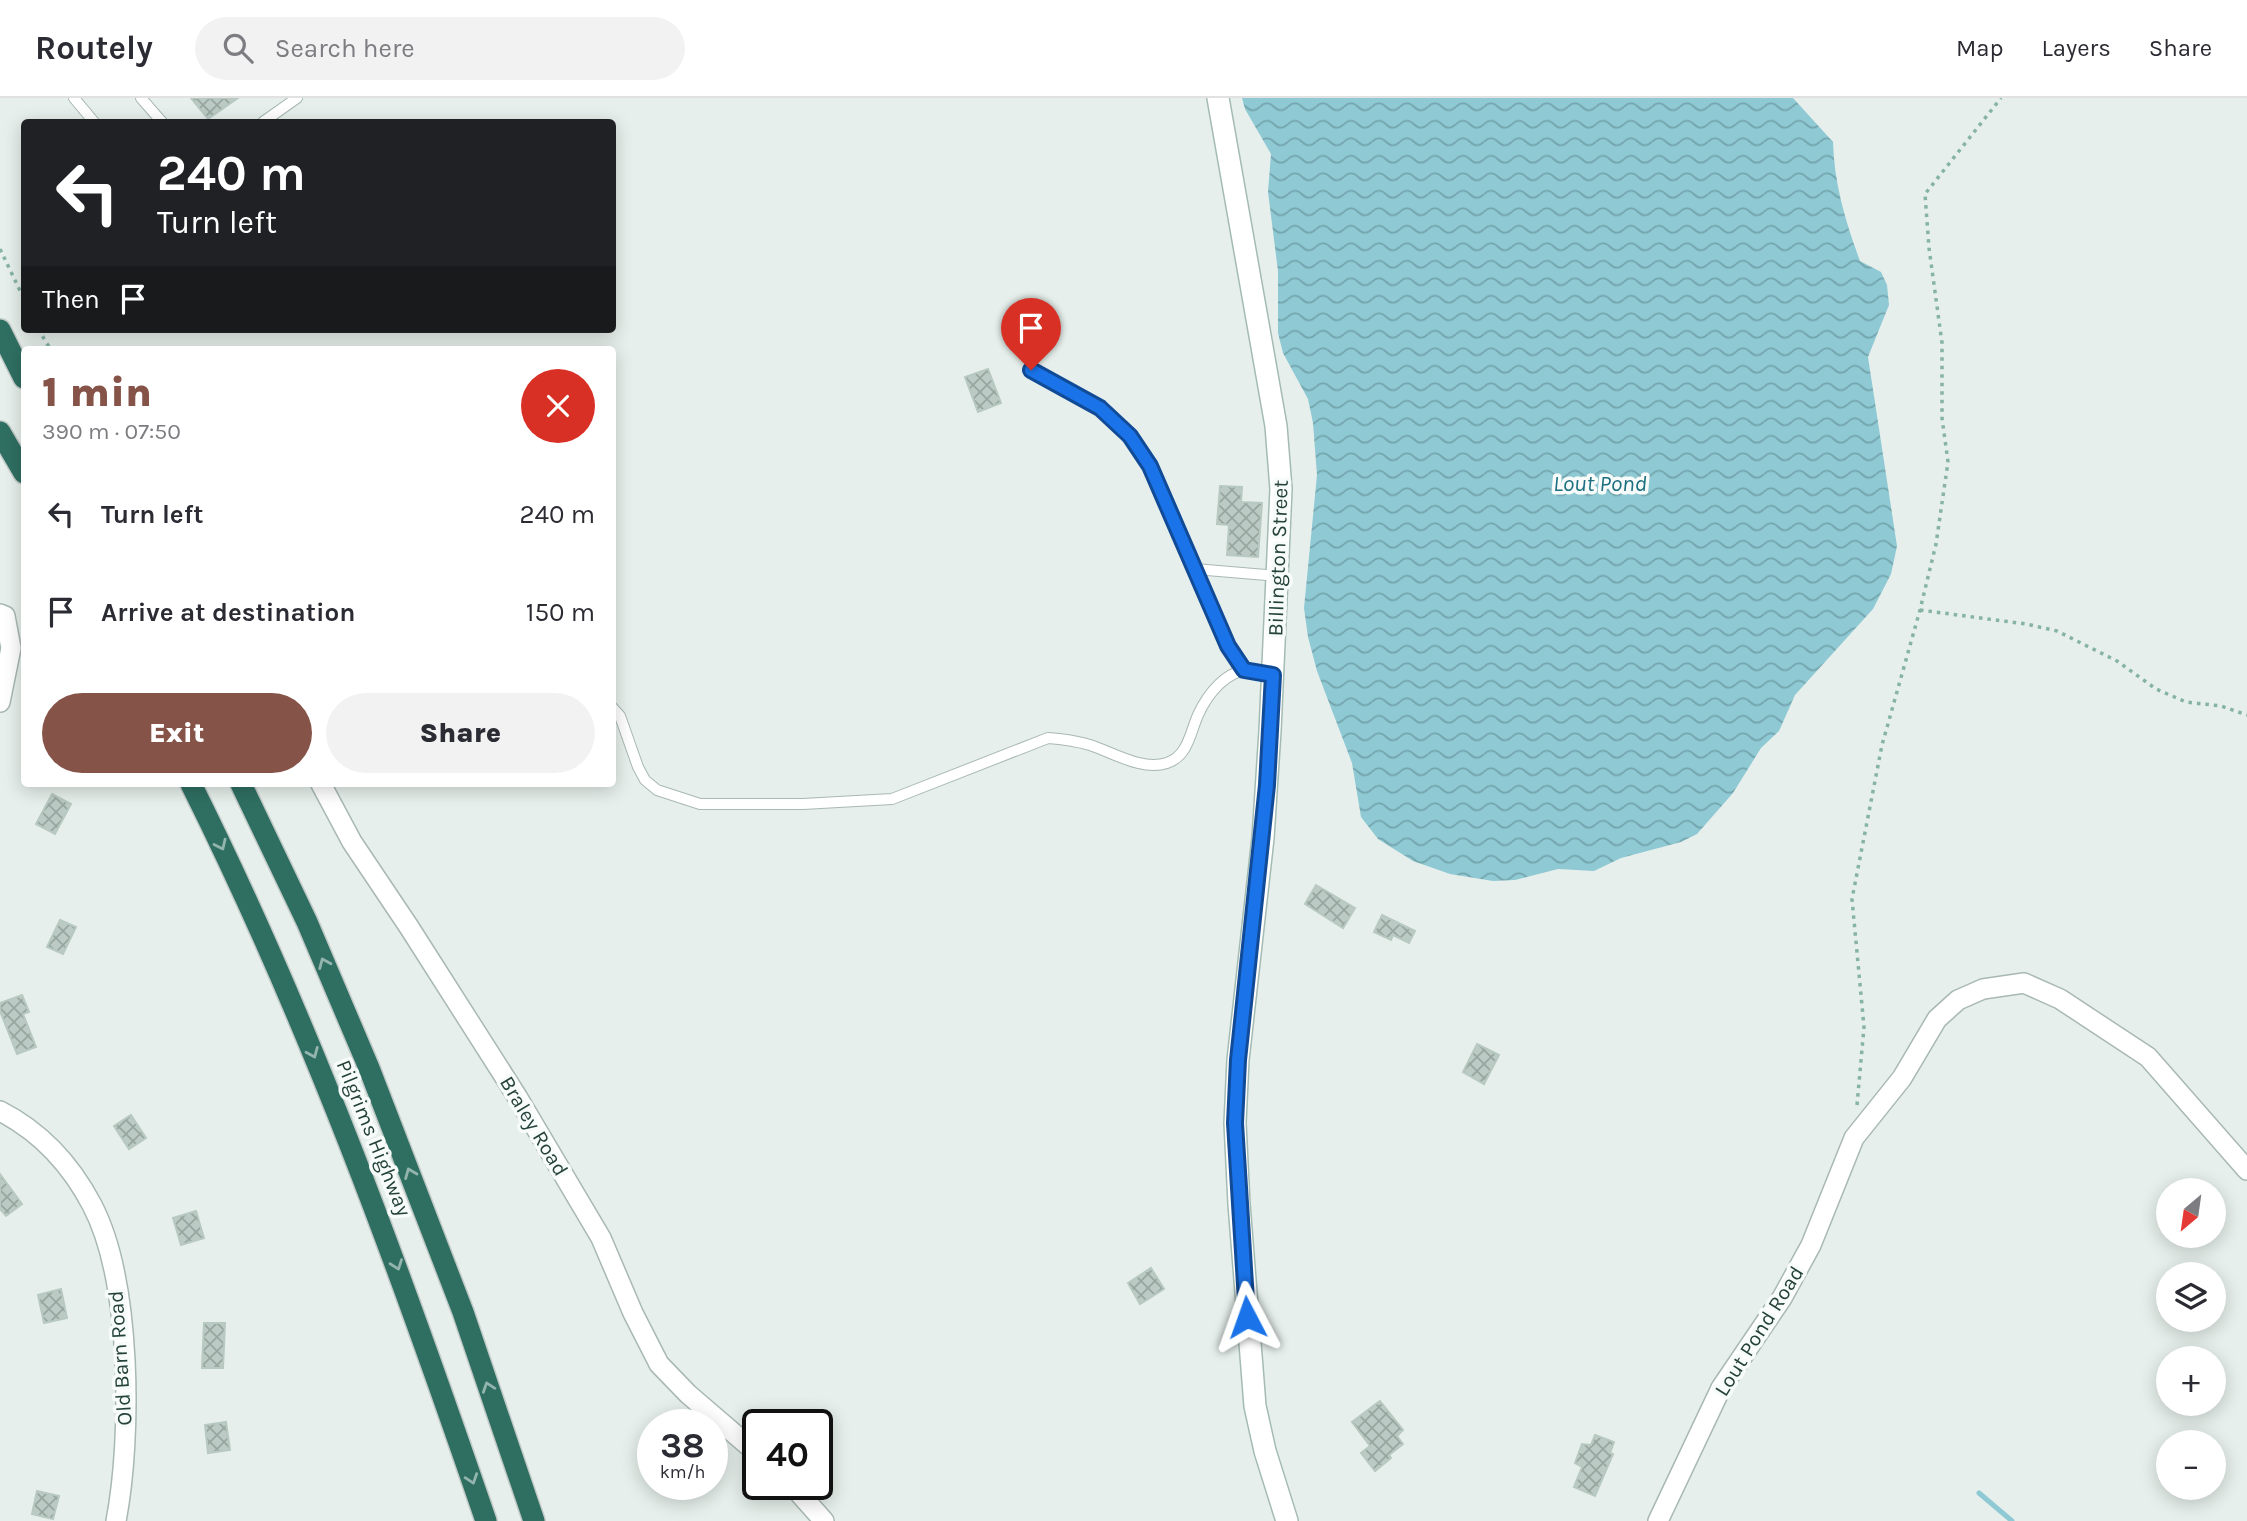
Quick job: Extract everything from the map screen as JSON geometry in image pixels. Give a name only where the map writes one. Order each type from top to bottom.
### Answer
[{"type":"highway","points":[[0,330],[21,372]]},
{"type":"highway","points":[[0,344],[21,378]]},
{"type":"highway","points":[[0,432],[21,468]]},
{"type":"highway","name":"Pilgrims Highway","points":[[192,787],[275,961],[330,1093],[389,1242],[486,1521]]},
{"type":"highway","name":"Pilgrims Highway","points":[[243,787],[307,922],[379,1094],[463,1312],[534,1521]]},
{"type":"street","name":"Billington Street","points":[[1218,98],[1276,426],[1281,477],[1279,576],[1266,798],[1238,1060],[1235,1123],[1241,1240],[1255,1406],[1265,1451],[1287,1521]]},
{"type":"street","points":[[0,702],[11,648],[3,615]]},
{"type":"street","name":"Braley Road","points":[[323,787],[352,842],[518,1098],[601,1238],[633,1313],[659,1364],[688,1394],[742,1440]]},
{"type":"street","name":"Lout Pond Road","points":[[1658,1521],[1721,1388],[1782,1298],[1811,1245],[1854,1138],[1902,1077],[1937,1019],[1958,1000],[1983,989],[2024,983],[2060,999],[2148,1057],[2247,1170]]},
{"type":"street","name":"Old Barn Road","points":[[0,1111],[34,1132],[57,1154],[77,1179],[93,1207],[102,1231],[115,1282],[125,1369],[125,1451],[116,1521]]},
{"type":"street","points":[[805,1500],[824,1521]]},
{"type":"lane","points":[[74,98],[92,119]]},
{"type":"lane","points":[[141,98],[159,119]]},
{"type":"lane","points":[[267,119],[297,98]]},
{"type":"lane","points":[[1031,370],[1100,408],[1130,436],[1150,466],[1228,646],[1244,670]]},
{"type":"lane","points":[[1195,569],[1279,576]]},
{"type":"lane","points":[[616,712],[645,780],[657,790],[678,798],[700,804],[723,805],[891,799],[1048,738],[1066,739],[1150,765],[1169,762],[1184,752],[1198,714],[1225,678],[1244,670],[1273,675]]},
{"type":"path","points":[[1854,1138],[1864,1027],[1852,899],[1882,745],[1936,544],[1948,462],[1942,418],[1942,343],[1929,248],[1926,194],[2001,98]]},
{"type":"path","points":[[0,248],[21,293]]},
{"type":"path","points":[[1920,610],[2026,624],[2057,631],[2117,661],[2156,689],[2176,698],[2186,702],[2221,706],[2247,715]]},
{"type":"water","name":"Lout Pond","points":[[1242,98],[1793,98],[1833,142],[1842,203],[1860,261],[1881,272],[1887,285],[1889,305],[1868,357],[1897,546],[1891,574],[1873,609],[1795,695],[1779,731],[1761,748],[1733,793],[1697,834],[1681,842],[1621,858],[1594,871],[1558,869],[1515,880],[1493,881],[1450,874],[1413,861],[1378,839],[1361,817],[1352,763],[1317,671],[1308,637],[1304,608],[1317,475],[1313,423],[1308,399],[1283,353],[1278,333],[1278,271],[1268,192],[1271,154],[1245,109]]},
{"type":"building","points":[[191,98],[238,98],[208,119]]},
{"type":"building","points":[[988,369],[1001,403],[978,412],[965,377]]},
{"type":"building","points":[[1220,486],[1242,487],[1241,502],[1262,503],[1258,557],[1227,555],[1229,525],[1217,524]]},
{"type":"building","points":[[52,794],[71,804],[55,834],[36,824]]},
{"type":"building","points":[[1316,885],[1355,908],[1343,928],[1305,904]]},
{"type":"building","points":[[1382,915],[1415,931],[1409,943],[1393,935],[1391,940],[1374,932]]},
{"type":"building","points":[[60,920],[76,927],[63,954],[47,947]]},
{"type":"building","points":[[22,995],[29,1012],[23,1014],[36,1047],[17,1054],[0,1011],[0,1003]]},
{"type":"building","points":[[1477,1044],[1499,1055],[1484,1084],[1463,1072]]},
{"type":"building","points":[[131,1115],[146,1138],[129,1149],[114,1126]]},
{"type":"building","points":[[0,1174],[22,1204],[6,1216],[0,1209]]},
{"type":"building","points":[[196,1211],[204,1238],[181,1245],[173,1218]]},
{"type":"building","points":[[1151,1268],[1164,1289],[1140,1304],[1128,1283]]},
{"type":"building","points":[[61,1289],[67,1318],[44,1323],[38,1295]]},
{"type":"building","points":[[204,1323],[225,1323],[223,1368],[202,1368]]},
{"type":"building","points":[[1380,1401],[1403,1430],[1397,1436],[1403,1444],[1375,1471],[1361,1453],[1370,1446],[1352,1422]]},
{"type":"building","points":[[226,1422],[230,1450],[208,1453],[205,1425]]},
{"type":"building","points":[[1595,1435],[1614,1442],[1610,1453],[1613,1454],[1595,1496],[1574,1487],[1582,1467],[1575,1463],[1582,1444],[1591,1445]]},
{"type":"building","points":[[37,1491],[59,1496],[53,1519],[32,1514]]},
{"type":"waterway","points":[[1979,1493],[2012,1521]]},
{"type":"route","points":[[1031,370],[1100,408],[1130,436],[1150,466],[1228,646],[1244,670],[1273,675],[1263,838],[1238,1060],[1235,1123],[1247,1317]]}]
